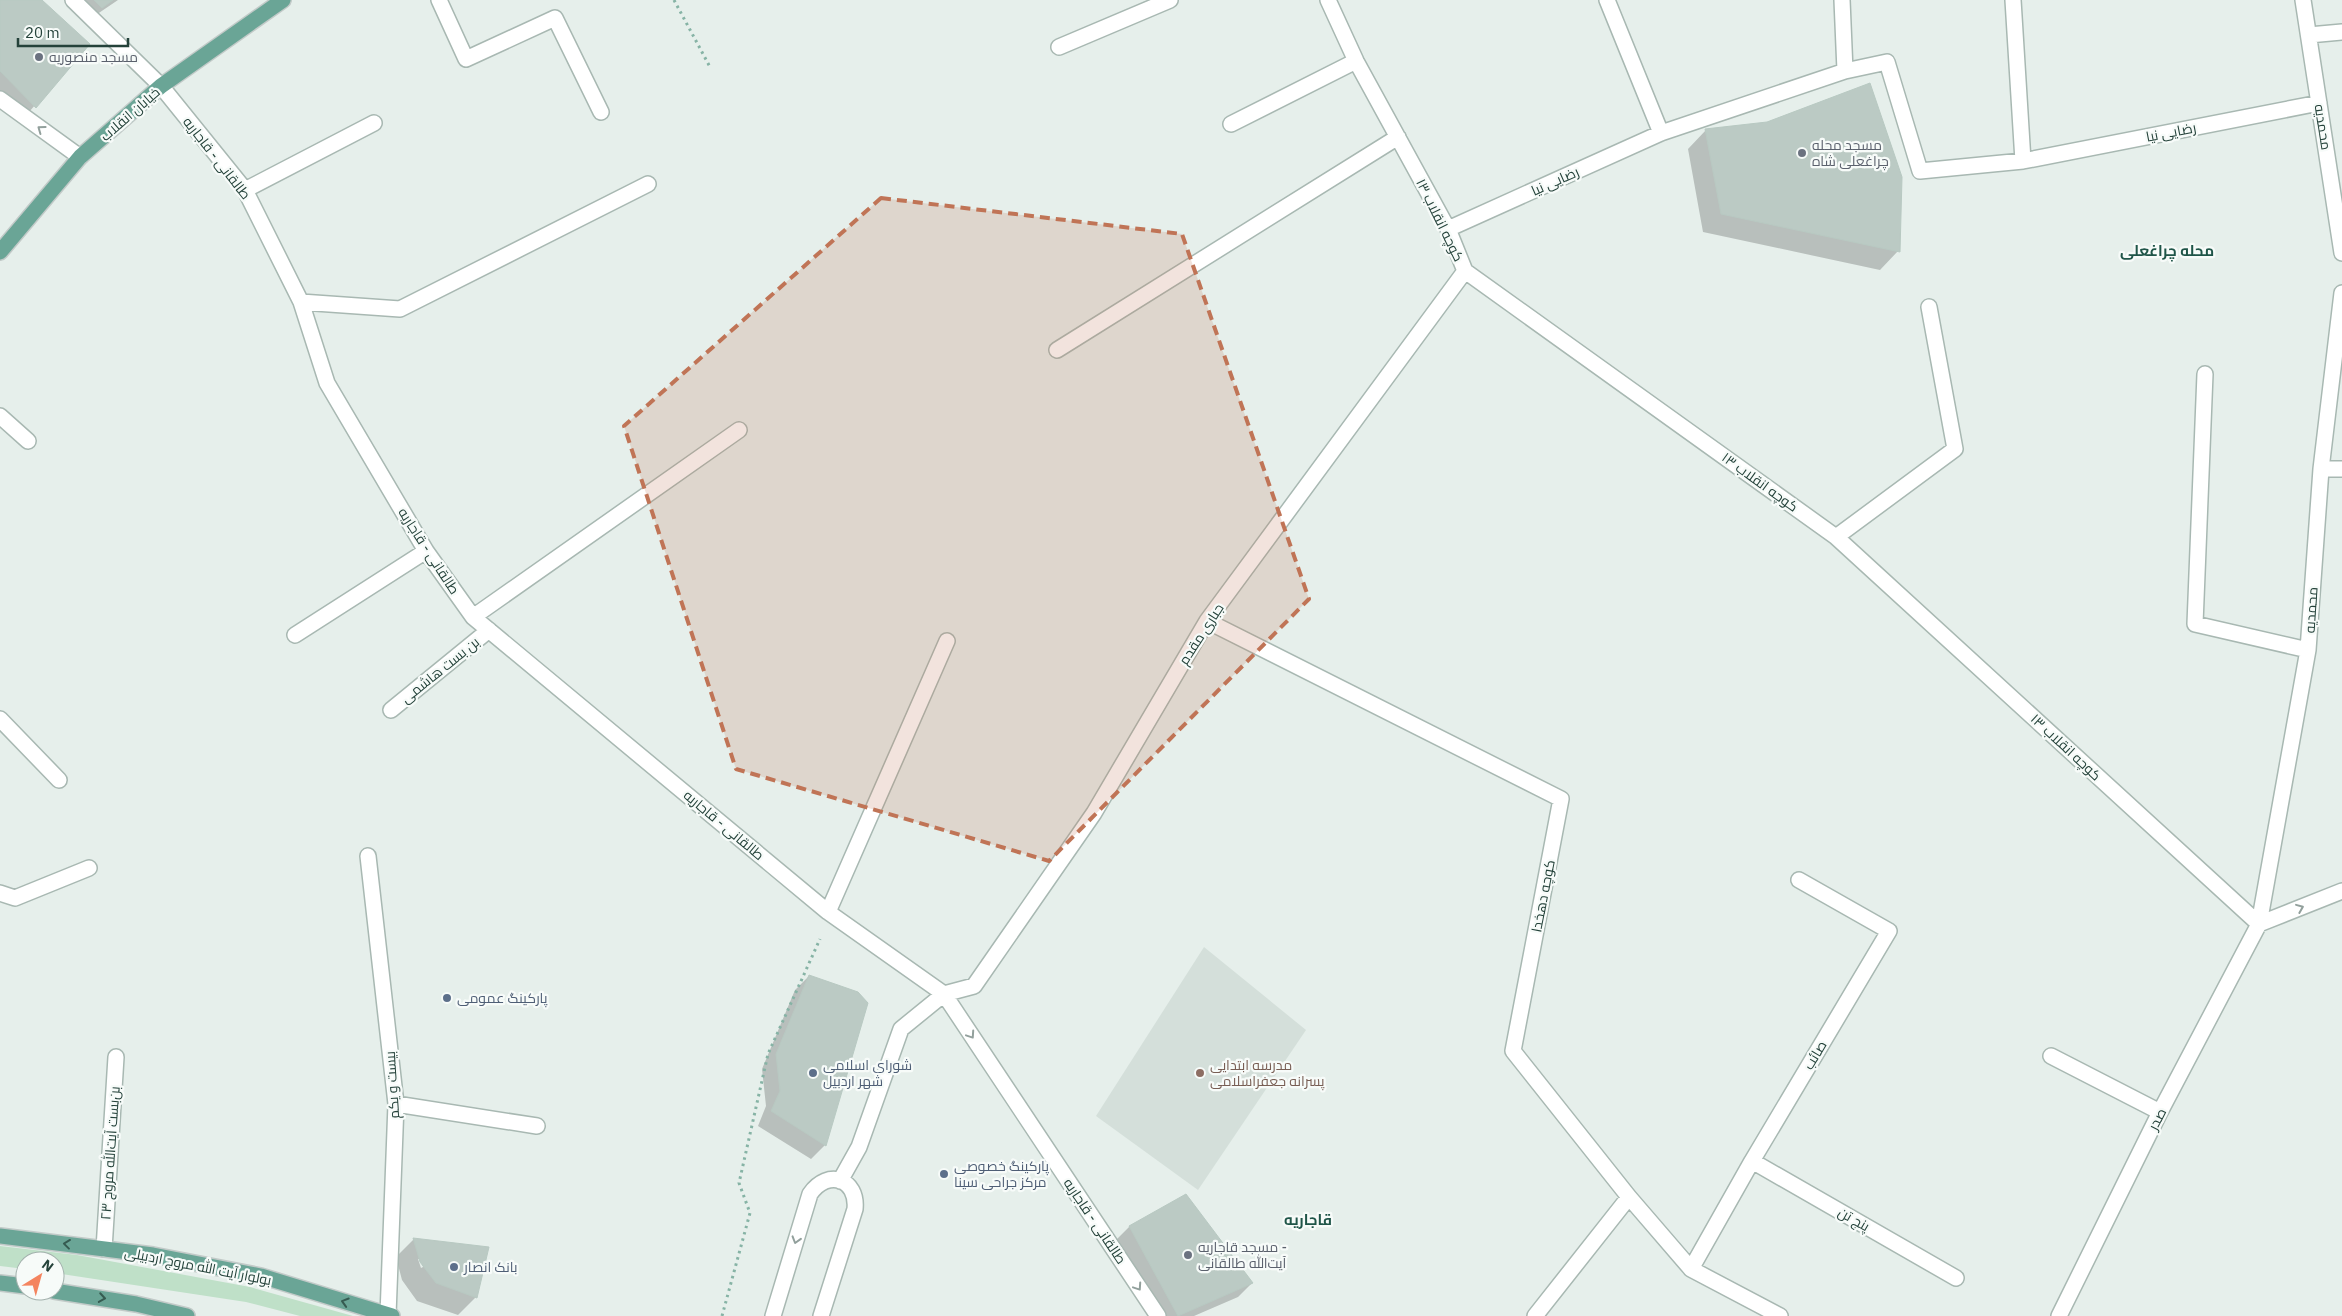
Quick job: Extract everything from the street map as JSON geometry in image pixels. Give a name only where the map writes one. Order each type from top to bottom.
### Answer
[{"type":"main road","name":"خیابان انقلاب","points":[[0,252],[80,157],[161,86],[283,0]]},
{"type":"main road","name":"بولوار آیت الله مروج اردبیلی","points":[[0,1236],[153,1255],[261,1276],[390,1315]]},
{"type":"main road","points":[[0,1283],[15,1285]]},
{"type":"main road","points":[[65,1293],[136,1304],[187,1316]]},
{"type":"street","name":"طالقانی - قاجاریه","points":[[73,0],[161,86],[245,190],[301,302],[327,383],[426,551],[473,617],[828,912],[944,994],[1158,1316]]},
{"type":"street","points":[[439,0],[466,59],[555,18],[601,112]]},
{"type":"street","points":[[1059,47],[1170,0]]},
{"type":"street","name":"کوچه انقلاب ۱۳","points":[[1328,0],[1356,61],[1448,229],[1465,271],[1836,537],[2259,924]]},
{"type":"street","points":[[1607,0],[1661,133]]},
{"type":"street","points":[[1842,0],[1845,71]]},
{"type":"street","points":[[2013,0],[2023,161]]},
{"type":"street","name":"محمدیه","points":[[2303,0],[2319,103],[2336,180],[2342,253]]},
{"type":"street","points":[[2309,35],[2342,32]]},
{"type":"street","points":[[1232,124],[1356,61]]},
{"type":"street","name":"رضایی نیا","points":[[1448,229],[1661,133],[1845,71],[1888,62],[1920,170],[2023,161],[2319,103]]},
{"type":"street","points":[[0,99],[80,157]]},
{"type":"street","points":[[245,190],[374,123]]},
{"type":"street","points":[[1057,350],[1398,137]]},
{"type":"street","points":[[301,302],[400,309],[648,184]]},
{"type":"street","name":"جباری مقدم","points":[[944,994],[974,986],[1094,813],[1207,621],[1465,271]]},
{"type":"street","name":"محمدیه","points":[[2259,924],[2308,650],[2321,469],[2342,293]]},
{"type":"street","points":[[1836,537],[1956,449],[1929,307]]},
{"type":"street","points":[[2205,374],[2195,624],[2308,650]]},
{"type":"street","points":[[0,416],[28,441]]},
{"type":"street","points":[[473,617],[739,430]]},
{"type":"street","points":[[2321,469],[2342,470]]},
{"type":"street","points":[[295,635],[426,551]]},
{"type":"street","name":"کوچه دهخدا","points":[[1207,621],[1561,799],[1513,1051],[1629,1197]]},
{"type":"street","name":"بن بست هاشمی","points":[[391,710],[489,630]]},
{"type":"street","points":[[828,912],[946,641]]},
{"type":"street","points":[[0,719],[59,780]]},
{"type":"street","name":"بیست و یکم","points":[[368,856],[396,1104],[390,1315]]},
{"type":"street","points":[[0,893],[15,898],[89,868]]},
{"type":"street","name":"صائب","points":[[1691,1269],[1752,1161],[1889,931],[1799,880]]},
{"type":"street","points":[[2259,924],[2342,891]]},
{"type":"street","name":"صدر","points":[[2059,1316],[2160,1112],[2259,924]]},
{"type":"street","points":[[840,1181],[859,1147],[901,1029],[944,994]]},
{"type":"street","points":[[2051,1056],[2160,1112]]},
{"type":"street","name":"بن‌بست آیت‌الله مروج ۲۳","points":[[104,1248],[116,1057]]},
{"type":"street","points":[[396,1104],[537,1126]]},
{"type":"street","name":"پنج تن","points":[[1752,1161],[1956,1278]]},
{"type":"street","points":[[773,1316],[810,1194],[817,1184],[826,1179],[840,1181],[854,1192],[855,1209],[821,1316]]},
{"type":"street","points":[[1535,1316],[1629,1197],[1691,1269],[1780,1316]]},
{"type":"path","points":[[674,0],[710,66]]},
{"type":"path","points":[[722,1316],[750,1213],[739,1183],[768,1054],[819,941],[828,912]]},
{"type":"highlighted area","points":[[881,198],[1182,234],[1309,599],[1049,861],[736,769],[624,426]]},
{"type":"shaded area","name":"مدرسه ابتدایی پسرانه جعفراسلامی","points":[[1204,947],[1306,1030],[1198,1190],[1096,1116]]},
{"type":"green space","points":[[0,1246],[43,1251],[15,1251],[15,1268],[0,1266]]},
{"type":"green space","points":[[65,1254],[250,1287],[353,1316],[300,1316],[246,1302],[65,1275]]},
{"type":"building","name":"مسجد منصوریه","points":[[0,0],[42,0],[90,44],[36,108],[0,71]]},
{"type":"building","points":[[94,0],[113,0],[102,8]]},
{"type":"building","name":"مسجد محله چراغعلی شاه","points":[[1870,83],[1902,177],[1900,252],[1721,214],[1705,129],[1767,122]]},
{"type":"building","name":"شورای اسلامی شهر اردبیل","points":[[809,975],[858,992],[868,1003],[826,1146],[771,1111],[780,1091],[776,1054]]},
{"type":"building","name":"مسجد قاجاریه - آیت‌الله طالقانی","points":[[1186,1194],[1253,1283],[1178,1316],[1129,1226]]},
{"type":"building","name":"بانک انصار","points":[[413,1238],[489,1247],[477,1298],[436,1283],[420,1262]]},
{"type":"place","name":"مسجد منصوریه","points":[[39,57]]},
{"type":"place","name":"مسجد محله چراغعلی شاه","points":[[1802,153]]},
{"type":"place","name":"پارکینگ عمومی","points":[[447,998]]},
{"type":"place","name":"شورای اسلامی شهر اردبیل","points":[[813,1073]]},
{"type":"place","name":"مدرسه ابتدایی پسرانه جعفراسلامی","points":[[1200,1073]]},
{"type":"place","name":"پارکینگ خصوصی مرکز جراحی سینا","points":[[944,1174]]},
{"type":"place","name":"مسجد قاجاریه - آیت‌الله طالقانی","points":[[1188,1255]]},
{"type":"place","name":"بانک انصار","points":[[454,1267]]},
{"type":"district","name":"محله چراغعلی","points":[[2167,251]]},
{"type":"district","name":"قاجاریه","points":[[1308,1220]]}]
